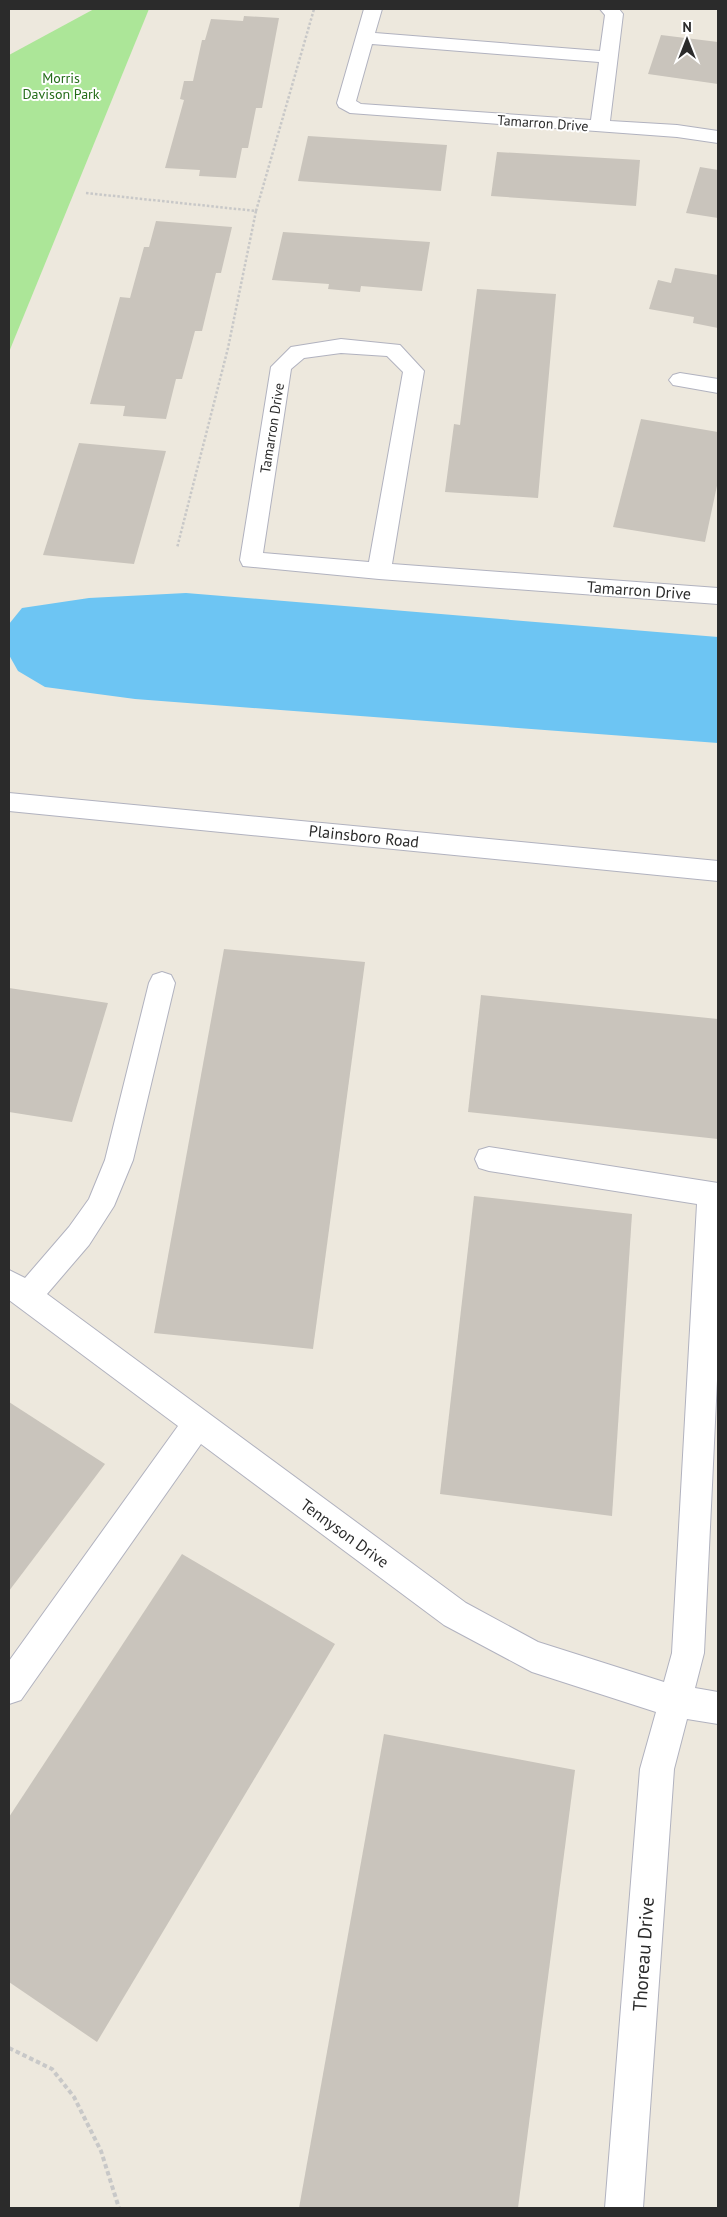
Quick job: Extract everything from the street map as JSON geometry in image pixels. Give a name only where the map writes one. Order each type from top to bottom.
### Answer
[{"type":"street","name":"Tamarron Drive","points":[[373,9],[346,103],[358,110],[678,131],[718,137]]},
{"type":"street","name":"Tamarron Drive","points":[[600,126],[614,14],[609,9]]},
{"type":"street","points":[[365,38],[609,57]]},
{"type":"street","name":"Tamarron Drive","points":[[379,572],[414,371],[394,350],[341,346],[298,352],[281,367],[251,560],[379,572],[718,596]]},
{"type":"street","points":[[680,380],[718,386]]},
{"type":"street","name":"Plainsboro Road","points":[[9,802],[718,871]]},
{"type":"street","points":[[18,1289],[79,1236],[103,1198],[120,1160],[162,982]]},
{"type":"street","points":[[489,1159],[715,1194]]},
{"type":"street","name":"Thoreau Drive","points":[[624,2208],[657,1769],[688,1653],[715,1194]]},
{"type":"street","name":"Tennyson Drive","points":[[18,1289],[197,1424],[455,1614],[532,1656],[674,1701],[718,1708]]},
{"type":"street","points":[[9,1688],[197,1424]]},
{"type":"path","points":[[177,548],[228,348],[256,211],[314,9]]},
{"type":"path","points":[[86,193],[256,211]]},
{"type":"path","points":[[9,2048],[52,2069],[74,2097],[101,2151],[119,2208]]},
{"type":"green space","name":"Morris Davison Park","points":[[94,9],[149,9],[9,352],[9,55]]},
{"type":"water","points":[[186,593],[718,637],[718,743],[135,699],[45,687],[18,671],[9,655],[9,624],[22,608],[89,598]]},
{"type":"building","points":[[244,16],[279,18],[262,108],[256,108],[248,148],[242,148],[236,178],[199,176],[200,170],[165,168],[184,100],[180,99],[184,81],[193,81],[202,40],[205,40],[211,19],[243,21]]},
{"type":"building","points":[[661,35],[718,42],[718,84],[648,74]]},
{"type":"building","points":[[308,136],[447,145],[441,191],[298,181]]},
{"type":"building","points":[[497,152],[640,160],[636,206],[491,196]]},
{"type":"building","points":[[700,167],[718,170],[718,218],[686,213]]},
{"type":"building","points":[[156,221],[232,227],[221,273],[216,273],[202,331],[195,331],[182,379],[176,379],[166,419],[123,416],[125,406],[90,404],[120,297],[130,298],[144,247],[149,247]]},
{"type":"building","points":[[283,232],[430,242],[422,291],[361,286],[360,292],[328,289],[329,284],[272,280]]},
{"type":"building","points":[[675,268],[718,275],[718,328],[693,323],[694,317],[649,309],[658,280],[671,283]]},
{"type":"building","points":[[477,289],[556,294],[538,498],[445,492],[454,424],[460,425]]},
{"type":"building","points":[[641,419],[718,432],[718,481],[705,542],[613,527]]},
{"type":"building","points":[[79,443],[166,451],[134,564],[43,555]]},
{"type":"building","points":[[224,949],[365,962],[313,1349],[154,1333]]},
{"type":"building","points":[[9,988],[108,1003],[72,1122],[9,1112]]},
{"type":"building","points":[[481,995],[718,1019],[718,1139],[468,1112]]},
{"type":"building","points":[[474,1196],[632,1214],[612,1516],[440,1494]]},
{"type":"building","points":[[9,1402],[105,1464],[9,1591]]},
{"type":"building","points":[[182,1554],[335,1644],[97,2042],[9,1982],[9,1817]]},
{"type":"building","points":[[384,1734],[575,1770],[518,2208],[299,2208]]}]
